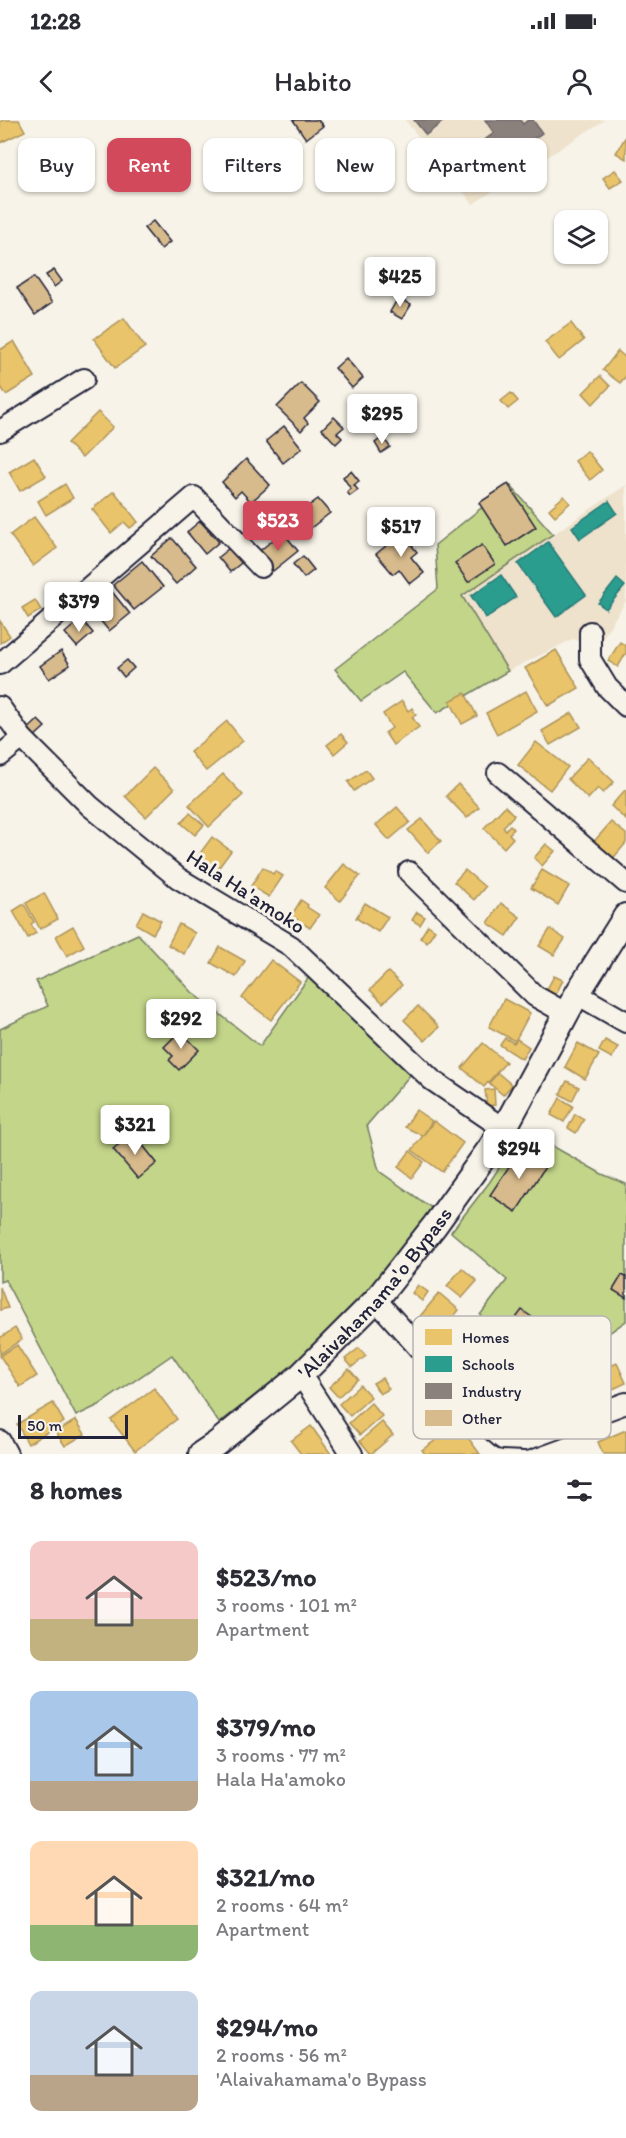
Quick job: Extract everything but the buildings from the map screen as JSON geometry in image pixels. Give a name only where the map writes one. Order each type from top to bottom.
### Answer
[{"type":"main road","name":"'Alaivahamama'o Bypass","points":[[213,1451],[301,1375],[376,1300],[435,1225],[504,1129],[572,1004],[626,915]]},
{"type":"street","points":[[2,426],[84,379]]},
{"type":"street","points":[[0,664],[194,497],[261,567]]},
{"type":"street","points":[[590,632],[590,659],[607,687],[626,706]]},
{"type":"street","name":"Hala Ha'amoko","points":[[0,707],[22,738],[90,806],[178,878],[291,946],[432,1080],[504,1129]]},
{"type":"street","points":[[0,756],[22,738]]},
{"type":"street","points":[[498,773],[626,883]]},
{"type":"street","points":[[409,872],[535,996],[572,1004],[626,1022]]},
{"type":"street","points":[[376,1300],[413,1342]]},
{"type":"street","points":[[301,1375],[352,1454]]},
{"type":"street","points":[[611,1408],[626,1403]]},
{"type":"street","points":[[502,1439],[528,1439]]},
{"type":"street","points":[[0,1441],[7,1454]]},
{"type":"shaded area","points":[[405,120],[605,120],[547,157],[547,138],[420,138]]},
{"type":"shaded area","points":[[463,192],[492,192],[473,204]]},
{"type":"shaded area","points":[[626,485],[626,601],[596,648],[573,639],[508,671],[462,596]]},
{"type":"green space","points":[[510,485],[553,534],[462,596],[508,671],[437,713],[403,672],[361,701],[335,669],[438,589],[435,545]]},
{"type":"green space","points":[[138,934],[192,992],[260,1046],[311,974],[411,1074],[367,1125],[379,1171],[433,1209],[367,1292],[294,1366],[219,1423],[172,1355],[99,1405],[76,1416],[5,1280],[0,1282],[0,1029],[48,1006],[36,981]]},
{"type":"green space","points":[[524,1130],[602,1174],[626,1184],[626,1321],[611,1332],[611,1316],[481,1316],[507,1280],[451,1232],[489,1183]]}]
